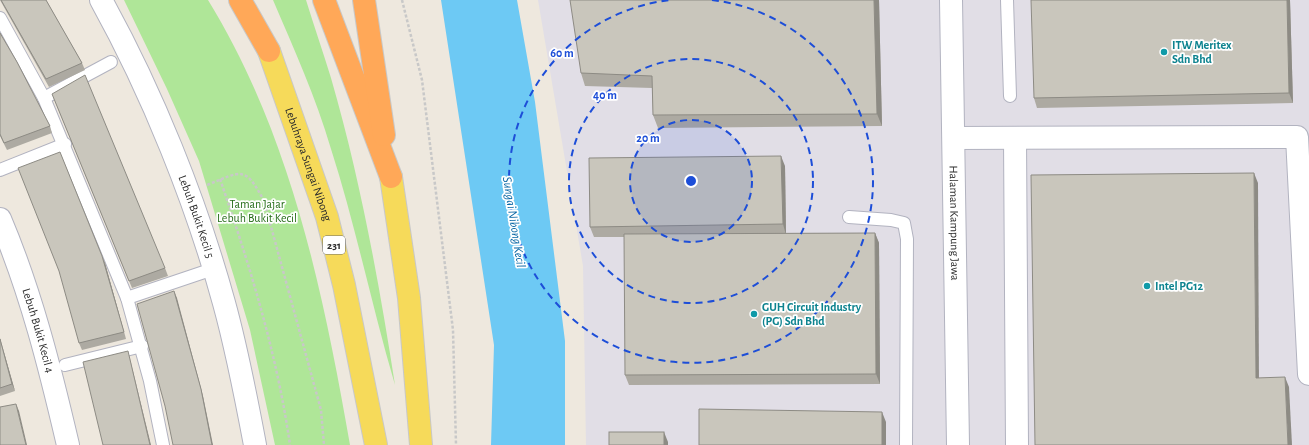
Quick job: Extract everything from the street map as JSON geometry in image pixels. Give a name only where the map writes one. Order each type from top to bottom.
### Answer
[{"type":"highway","points":[[240,0],[269,51]]},
{"type":"highway","points":[[248,0],[269,51]]},
{"type":"highway","points":[[324,0],[390,177]]},
{"type":"highway","points":[[364,0],[390,177]]},
{"type":"main road","name":"Lebuhraya Sungai Nibong","points":[[269,51],[327,217],[344,285],[376,445]]},
{"type":"main road","points":[[390,177],[408,298],[421,445]]},
{"type":"street","name":"Lebuh Bukit Kecil 5","points":[[101,0],[128,50],[188,193],[224,303],[241,374],[255,445]]},
{"type":"street","name":"Halaman Kampung Jawa","points":[[951,0],[958,445]]},
{"type":"street","points":[[954,138],[1297,137],[1309,374]]},
{"type":"street","points":[[1015,138],[1017,445]]},
{"type":"street","name":"Lebuh Bukit Kecil 4","points":[[0,219],[30,302],[50,369],[68,445]]},
{"type":"lane","points":[[1007,0],[1010,96]]},
{"type":"lane","points":[[0,18],[44,98],[65,144],[127,298],[142,346],[163,445]]},
{"type":"lane","points":[[44,98],[111,62]]},
{"type":"lane","points":[[0,170],[65,144]]},
{"type":"lane","points":[[849,217],[890,220],[904,223],[907,239],[906,445]]},
{"type":"lane","points":[[127,298],[213,269]]},
{"type":"lane","points":[[65,364],[142,346]]},
{"type":"path","points":[[402,0],[422,80],[451,314],[456,445]]},
{"type":"path","points":[[290,445],[281,388],[245,251],[220,179],[231,174],[242,173],[253,180],[264,201],[321,410],[324,445]]},
{"type":"shaded area","points":[[538,0],[1309,0],[1309,445],[586,445],[583,266]]},
{"type":"green space","name":"Taman Jajar Lebuh Bukit Kecil","points":[[124,0],[208,0],[237,52],[261,105],[282,160],[300,215],[328,329],[350,445],[275,445],[250,330],[199,161],[167,89]]},
{"type":"green space","points":[[273,0],[306,0],[328,68],[360,192],[395,385],[340,178],[319,111]]},
{"type":"water","name":"Sungai Nibong Kecil","points":[[441,0],[517,0],[535,102],[565,341],[565,445],[491,445],[494,345]]},
{"type":"building","points":[[1,0],[46,0],[82,63],[46,79]]},
{"type":"building","points":[[570,0],[874,0],[877,114],[653,115],[652,76],[581,73]]},
{"type":"building","name":"ITW Meritex Sdn Bhd","points":[[1031,0],[1287,0],[1289,93],[1034,98]]},
{"type":"building","points":[[0,33],[17,62],[50,126],[4,143],[0,134]]},
{"type":"building","points":[[85,75],[165,268],[129,281],[52,94]]},
{"type":"building","points":[[60,152],[102,256],[124,332],[79,343],[59,271],[18,168]]},
{"type":"building","points":[[781,156],[783,224],[590,227],[589,158]]},
{"type":"building","name":"Intel PG12","points":[[1254,173],[1256,378],[1285,377],[1288,445],[1035,445],[1031,175]]},
{"type":"building","name":"GUH Circuit Industry (PG) Sdn Bhd","points":[[875,233],[876,374],[625,375],[624,234]]},
{"type":"building","points":[[174,291],[201,389],[212,445],[173,445],[165,406],[137,304]]},
{"type":"building","points":[[0,339],[12,384],[0,388]]},
{"type":"building","points":[[128,351],[150,445],[103,445],[83,362]]},
{"type":"building","points":[[16,404],[26,445],[0,445],[0,407]]},
{"type":"building","points":[[699,409],[882,412],[882,445],[699,445]]},
{"type":"building","points":[[609,432],[664,432],[664,445],[609,445]]},
{"type":"place","name":"ITW Meritex Sdn Bhd","points":[[1164,52]]},
{"type":"place","name":"Intel PG12","points":[[1147,286]]},
{"type":"place","name":"GUH Circuit Industry (PG) Sdn Bhd","points":[[754,314]]}]
